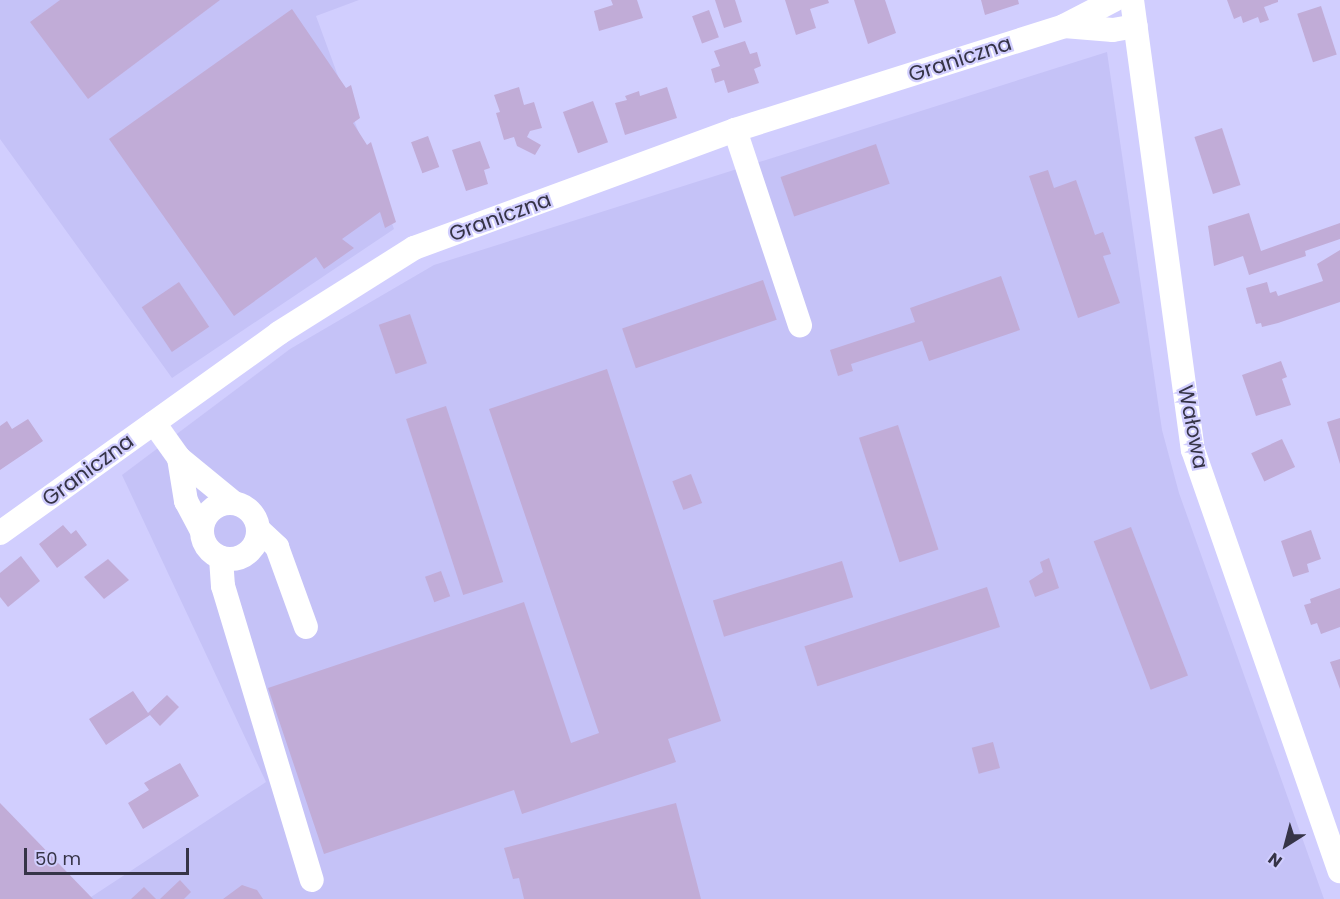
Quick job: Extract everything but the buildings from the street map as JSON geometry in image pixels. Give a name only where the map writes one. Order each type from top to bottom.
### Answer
[{"type":"street","points":[[1064,26],[1114,0]]},
{"type":"street","name":"Wałowa","points":[[1132,0],[1193,450],[1340,871]]},
{"type":"street","points":[[1064,26],[1105,30],[1136,26]]},
{"type":"street","name":"Graniczna","points":[[0,533],[279,333],[414,249],[735,130],[1064,26]]},
{"type":"street","points":[[735,130],[800,325]]},
{"type":"street","points":[[154,423],[179,458],[234,503],[252,512],[259,530],[277,547],[306,627]]},
{"type":"street","points":[[179,458],[186,501],[202,531],[207,547],[221,558],[246,555],[258,540],[259,530]]},
{"type":"street","points":[[202,531],[208,513],[215,507],[234,503]]},
{"type":"street","points":[[221,558],[223,586],[312,880]]},
{"type":"shaded area","points":[[0,0],[359,0],[316,16],[394,229],[172,378],[0,139]]},
{"type":"shaded area","points":[[1107,52],[1162,430],[1179,493],[1324,899],[88,899],[266,782],[122,475],[290,349],[434,265]]}]
